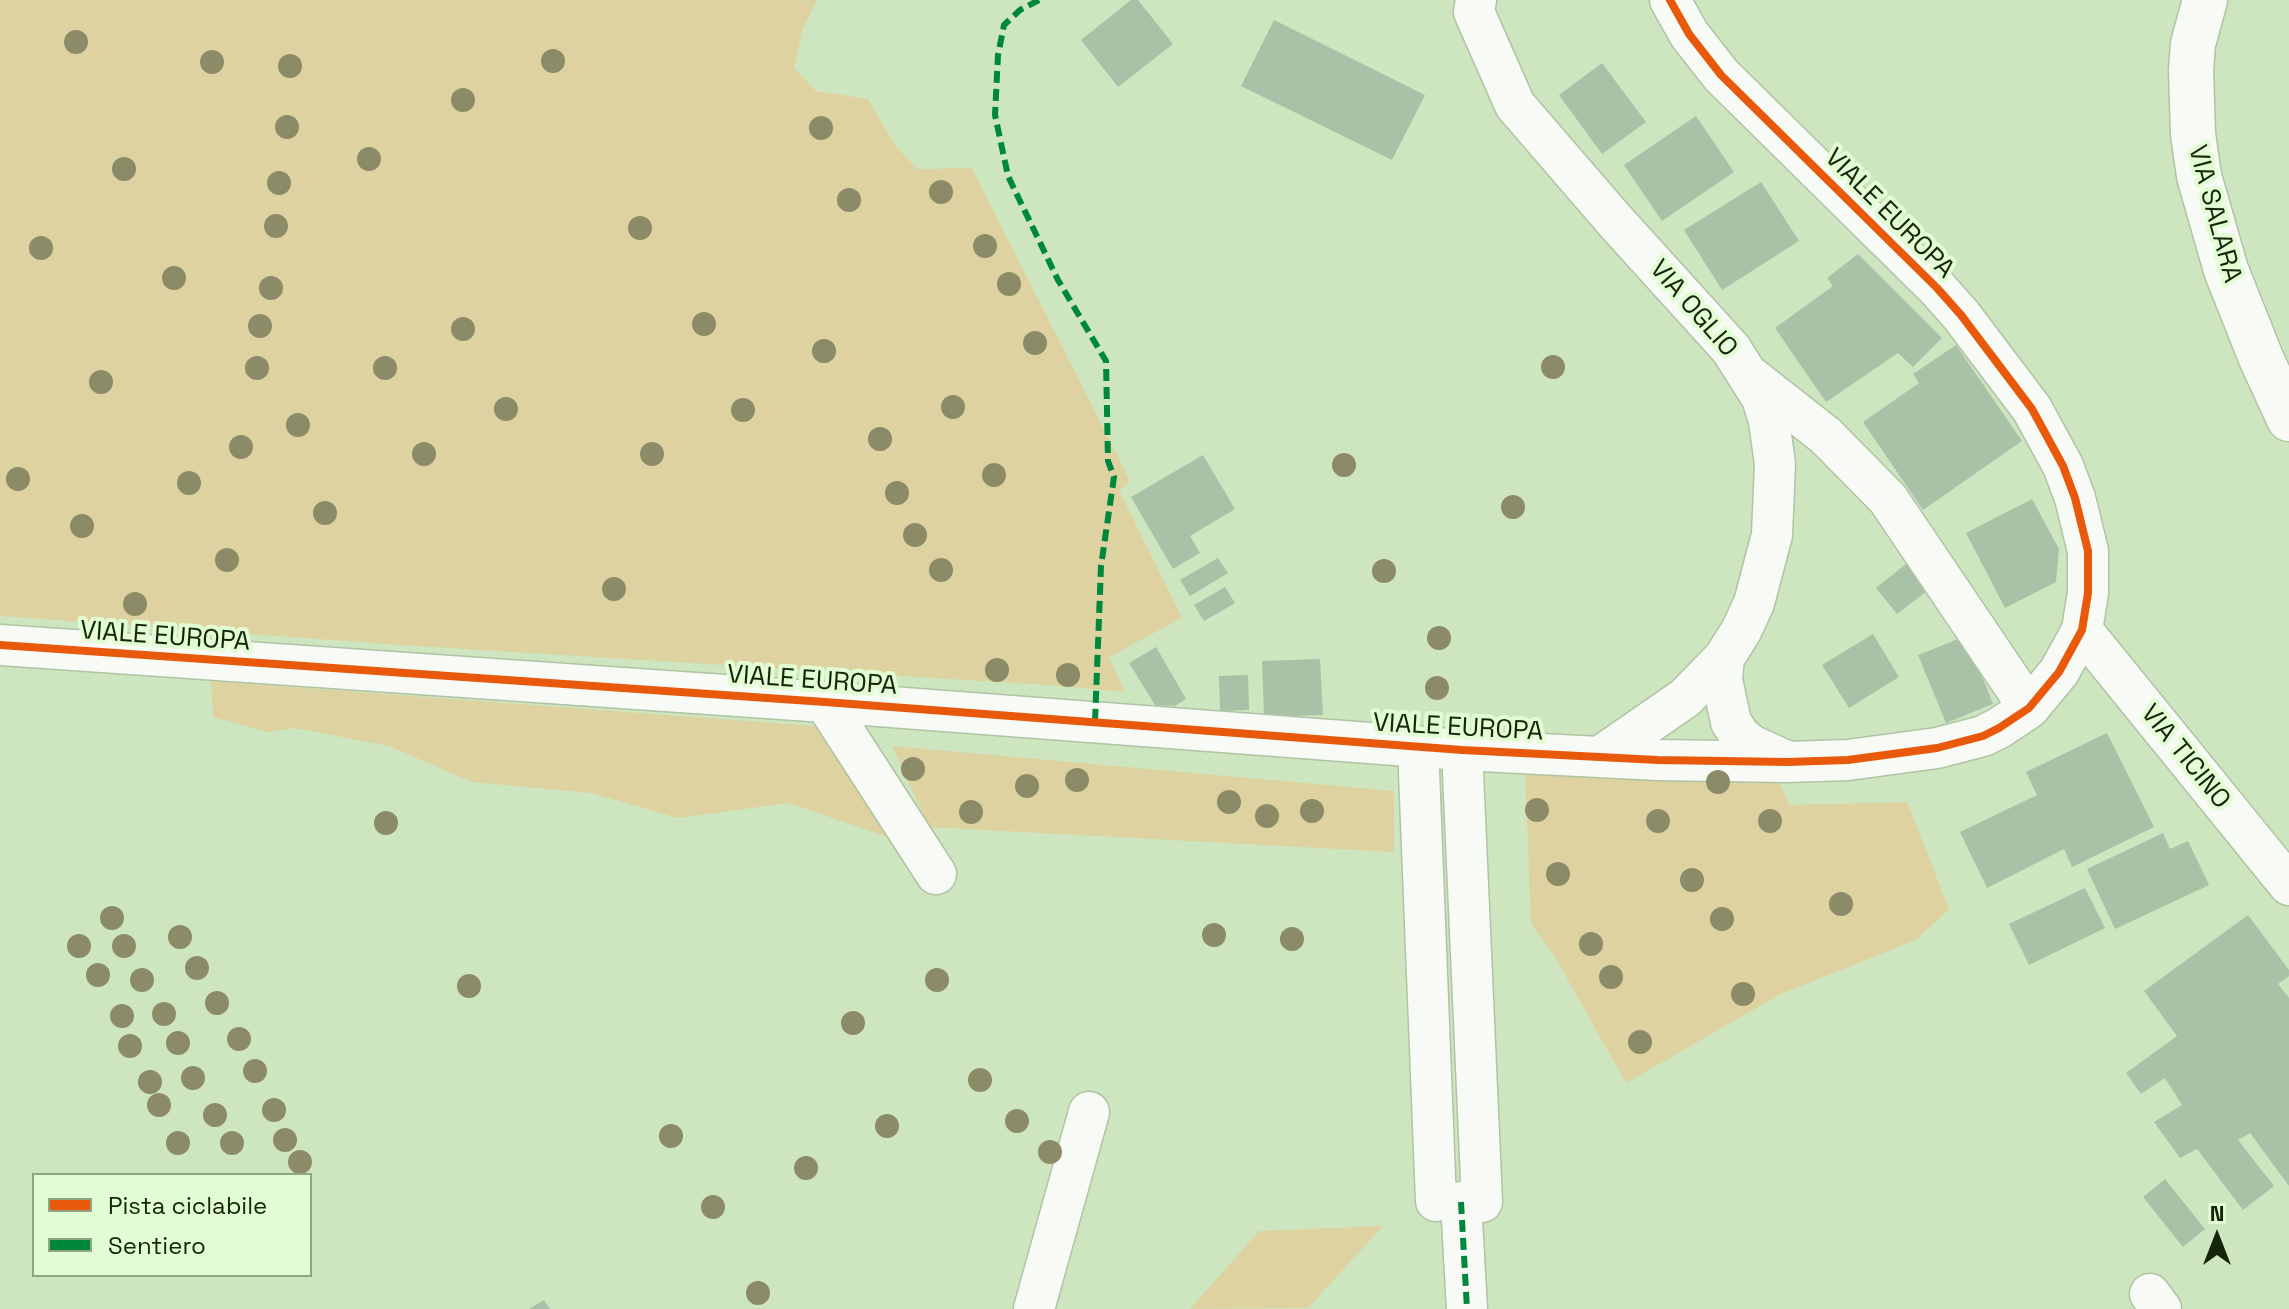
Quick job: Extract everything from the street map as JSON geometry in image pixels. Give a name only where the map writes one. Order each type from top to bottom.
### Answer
[{"type":"main road","name":"VIA SALARA","points":[[2205,0],[2193,44],[2191,70],[2193,134],[2199,176],[2226,270],[2289,419]]},
{"type":"street","name":"VIA OGLIO","points":[[1476,0],[1474,12],[1515,105],[1731,349],[1762,398],[1771,433],[1775,486],[1772,535],[1754,603],[1724,658],[1685,698],[1601,756]]},
{"type":"street","name":"VIALE EUROPA","points":[[0,645],[1462,750],[1787,762],[1848,760],[1937,748],[1983,736],[2029,708],[2059,672],[2082,630],[2089,572],[2084,529],[2063,466],[2032,409],[1937,288],[1721,75],[1689,34],[1670,0]]},
{"type":"street","points":[[1750,376],[1826,436],[1888,499],[2029,708]]},
{"type":"street","name":"VIA TICINO","points":[[2082,630],[2289,885]]},
{"type":"street","points":[[1724,658],[1722,680],[1731,722],[1751,745],[1787,762]]},
{"type":"street","points":[[825,702],[936,874]]},
{"type":"street","points":[[1418,746],[1467,1309]]},
{"type":"street","points":[[1460,1202],[1462,750]]},
{"type":"street","points":[[1034,1309],[1089,1112]]},
{"type":"shaded area","points":[[0,0],[817,0],[803,28],[794,68],[816,91],[868,99],[894,144],[917,169],[972,168],[1130,481],[1119,490],[1182,618],[1109,657],[1125,692],[0,616]]},
{"type":"shaded area","points":[[211,681],[828,727],[896,840],[789,803],[678,818],[591,793],[472,782],[389,746],[295,728],[268,732],[213,717]]},
{"type":"shaded area","points":[[892,746],[1394,791],[1394,852],[929,827]]},
{"type":"shaded area","points":[[1525,769],[1774,773],[1790,805],[1907,802],[1949,909],[1916,940],[1781,994],[1626,1083],[1555,957],[1531,924]]},
{"type":"shaded area","points":[[1383,1226],[1308,1308],[1190,1309],[1259,1231]]},
{"type":"building","points":[[1131,0],[1138,0],[1173,44],[1118,87],[1081,40]]},
{"type":"building","points":[[1274,20],[1425,95],[1392,160],[1241,86]]},
{"type":"building","points":[[1602,63],[1646,122],[1602,154],[1559,95]]},
{"type":"building","points":[[1696,116],[1734,172],[1662,221],[1624,165]]},
{"type":"building","points":[[1761,182],[1799,241],[1722,290],[1684,230]]},
{"type":"building","points":[[1858,254],[1942,338],[1913,367],[1898,353],[1826,402],[1775,328],[1833,286],[1827,278]]},
{"type":"building","points":[[1956,345],[2022,441],[1923,510],[1863,422],[1919,383],[1913,374]]},
{"type":"building","points":[[1203,455],[1235,509],[1190,536],[1200,553],[1173,569],[1131,497]]},
{"type":"building","points":[[2032,499],[2059,549],[2056,582],[2005,608],[1966,533]]},
{"type":"building","points":[[1218,558],[1228,573],[1190,596],[1180,580]]},
{"type":"building","points":[[1906,564],[1927,591],[1897,614],[1876,588]]},
{"type":"building","points":[[1225,587],[1235,603],[1204,621],[1194,605]]},
{"type":"building","points":[[1873,634],[1899,677],[1849,708],[1822,665]]},
{"type":"building","points":[[1966,636],[1993,704],[1946,723],[1918,655]]},
{"type":"building","points":[[1156,647],[1186,699],[1175,706],[1155,705],[1129,663]]},
{"type":"building","points":[[1320,659],[1323,715],[1264,717],[1262,661]]},
{"type":"building","points":[[1248,675],[1249,710],[1220,711],[1219,676]]},
{"type":"building","points":[[2107,733],[2154,827],[2072,867],[2064,849],[1987,888],[1960,832],[2037,795],[2026,772]]},
{"type":"building","points":[[2163,833],[2170,849],[2188,841],[2209,885],[2115,929],[2087,869]]},
{"type":"building","points":[[2085,888],[2105,928],[2029,965],[2009,924]]},
{"type":"building","points":[[2248,915],[2289,970],[2289,976],[2278,984],[2289,998],[2289,1186],[2250,1133],[2238,1140],[2274,1186],[2243,1210],[2197,1149],[2180,1158],[2154,1122],[2182,1105],[2165,1078],[2141,1094],[2126,1073],[2177,1036],[2144,991]]},
{"type":"building","points":[[2165,1179],[2205,1229],[2183,1247],[2143,1197]]},
{"type":"building","points":[[544,1300],[550,1309],[529,1309]]},
{"type":"marked path","points":[[1039,0],[1020,10],[1004,25],[998,55],[995,115],[1008,176],[1058,280],[1106,361],[1108,461],[1114,477],[1101,566],[1095,722]]},
{"type":"marked path","points":[[1461,1202],[1467,1309]]},
{"type":"cycle path","points":[[0,645],[1462,750],[1658,760],[1848,760],[1937,748],[1983,736],[2029,708],[2059,672],[2082,630],[2088,593],[2088,551],[2075,498],[2063,466],[2032,409],[1961,315],[1721,75],[1689,34],[1670,0]]}]
